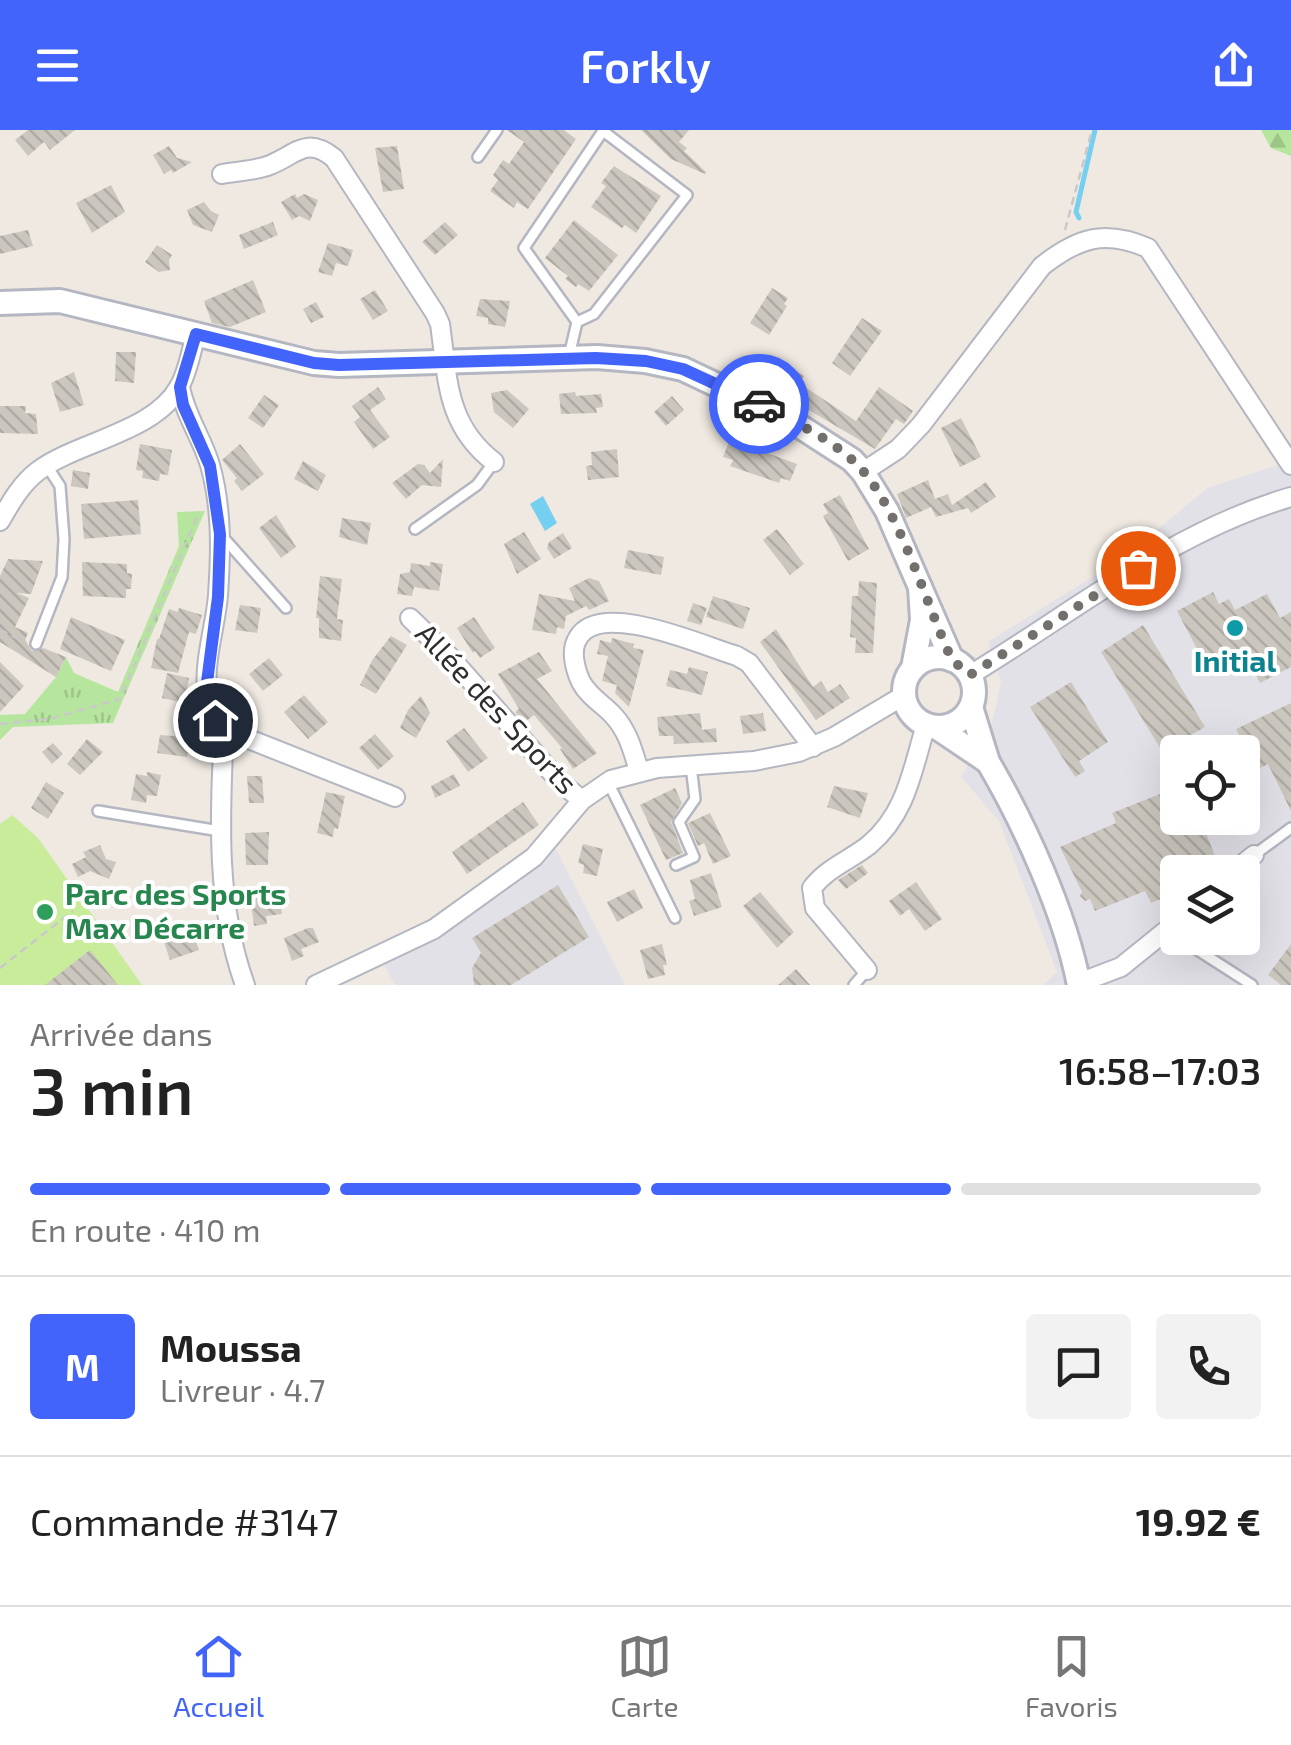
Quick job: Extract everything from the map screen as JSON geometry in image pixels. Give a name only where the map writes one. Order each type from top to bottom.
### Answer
[{"type":"street","points":[[222,174],[267,167],[304,138],[334,158],[436,313],[449,396],[457,420],[478,450],[494,462]]},
{"type":"street","points":[[863,472],[898,448],[920,425],[1042,266],[1067,247],[1084,240],[1108,238],[1148,248],[1291,465]]},
{"type":"street","points":[[0,302],[60,301],[314,363],[569,358],[646,361],[683,369],[790,420],[828,443],[863,472],[887,511],[974,696],[971,707],[976,732],[1034,856],[1069,945],[1079,984],[1121,967],[1160,941]]},
{"type":"street","points":[[196,334],[180,387],[183,405],[202,444],[216,491],[220,534],[218,597],[206,700],[215,720],[224,728],[396,797]]},
{"type":"street","points":[[2,511],[26,481],[47,465],[148,416],[180,387]]},
{"type":"street","points":[[913,668],[932,657],[961,667],[1195,535],[1237,514],[1291,498]]},
{"type":"street","points":[[920,587],[922,620],[904,696],[911,714],[988,762]]},
{"type":"street","name":"Allée des Sports","points":[[410,618],[449,656],[561,783],[582,800]]},
{"type":"street","points":[[639,771],[622,725],[590,695],[576,665],[574,650],[578,636],[594,623],[607,620],[634,624],[737,656],[762,677],[813,747]]},
{"type":"street","points":[[316,985],[434,928],[534,856],[582,800],[608,782],[639,771],[754,761],[813,747],[904,696]]},
{"type":"street","points":[[931,726],[953,724],[971,707]]},
{"type":"street","points":[[867,970],[815,908],[812,888],[820,877],[870,844],[891,821],[908,793],[931,726]]},
{"type":"street","points":[[224,728],[220,831],[224,894],[237,961],[246,985]]},
{"type":"lane","points":[[478,157],[497,130]]},
{"type":"lane","points":[[569,358],[577,322],[524,248],[602,131],[687,196],[594,314],[577,322]]},
{"type":"lane","points":[[415,529],[478,485],[494,462]]},
{"type":"lane","points":[[32,643],[62,577],[60,486],[47,465]]},
{"type":"lane","points":[[220,534],[286,608]]},
{"type":"lane","points":[[676,866],[694,857],[679,822],[695,799],[691,766]]},
{"type":"lane","points":[[608,782],[675,918]]},
{"type":"lane","points":[[98,811],[220,831]]},
{"type":"lane","points":[[1254,854],[1291,828]]},
{"type":"lane","points":[[1209,955],[1252,985]]},
{"type":"lane","points":[[854,985],[867,970]]},
{"type":"path","points":[[1042,266],[1070,214],[1092,130]]},
{"type":"path","points":[[0,724],[49,720],[120,699],[199,512],[216,491]]},
{"type":"path","points":[[0,630],[32,643]]},
{"type":"path","points":[[0,968],[73,911]]},
{"type":"shaded area","points":[[1291,461],[1291,985],[1043,985],[1057,972],[999,821],[961,777],[992,724],[1001,682],[988,642],[1129,554],[1207,488]]},
{"type":"shaded area","points":[[556,849],[625,985],[395,985],[383,963],[413,949],[515,884]]},
{"type":"green space","points":[[1261,130],[1291,130],[1291,156],[1271,148]]},
{"type":"green space","points":[[205,511],[113,723],[13,727],[0,740],[0,715],[25,714],[56,677],[66,657],[74,673],[118,692],[179,546],[177,512]]},
{"type":"green space","name":"Parc des Sports Max Décarre","points":[[12,815],[38,838],[142,985],[0,985],[0,824]]},
{"type":"water","points":[[543,496],[557,523],[545,531],[530,504]]},
{"type":"building","points":[[28,130],[75,130],[50,150],[44,142],[28,156],[15,140]]},
{"type":"building","points":[[507,130],[564,130],[576,139],[528,209],[517,202],[514,208],[490,191],[498,180],[493,175],[503,160],[509,164],[524,142]]},
{"type":"building","points":[[641,130],[689,130],[679,142],[705,174],[671,159]]},
{"type":"building","points":[[169,146],[177,158],[192,162],[164,174],[153,155]]},
{"type":"building","points":[[397,146],[404,189],[383,192],[375,148]]},
{"type":"building","points":[[614,166],[661,196],[636,233],[591,207],[606,186],[601,183]]},
{"type":"building","points":[[111,185],[125,212],[92,233],[76,203]]},
{"type":"building","points":[[295,194],[297,198],[304,194],[318,200],[310,221],[299,216],[292,220],[281,202]]},
{"type":"building","points":[[204,202],[219,215],[212,232],[193,225],[187,210]]},
{"type":"building","points":[[574,220],[618,255],[589,291],[565,279],[568,276],[545,258]]},
{"type":"building","points":[[273,222],[278,235],[244,249],[239,235]]},
{"type":"building","points":[[445,222],[458,235],[435,255],[422,242]]},
{"type":"building","points":[[28,230],[33,246],[0,254],[0,236]]},
{"type":"building","points":[[328,243],[353,250],[348,266],[336,263],[332,276],[318,272]]},
{"type":"building","points":[[157,245],[172,255],[170,270],[159,272],[145,262]]},
{"type":"building","points":[[253,280],[266,312],[230,327],[212,323],[204,301]]},
{"type":"building","points":[[772,288],[788,298],[769,335],[750,323]]},
{"type":"building","points":[[375,290],[388,311],[373,320],[360,299]]},
{"type":"building","points":[[480,299],[510,301],[505,327],[488,324],[488,318],[476,316]]},
{"type":"building","points":[[316,302],[324,317],[311,323],[303,309]]},
{"type":"building","points":[[862,318],[882,331],[850,376],[832,363]]},
{"type":"building","points":[[116,352],[136,352],[134,383],[115,381]]},
{"type":"building","points":[[783,363],[804,376],[799,383],[856,421],[879,387],[913,411],[904,424],[896,419],[875,449],[768,386]]},
{"type":"building","points":[[74,372],[84,405],[60,412],[51,383]]},
{"type":"building","points":[[378,387],[386,399],[370,410],[390,437],[373,449],[354,422],[360,417],[352,406]]},
{"type":"building","points":[[507,390],[529,409],[513,428],[494,412],[491,393]]},
{"type":"building","points":[[575,392],[576,396],[601,394],[603,407],[596,408],[597,413],[561,414],[559,394]]},
{"type":"building","points":[[264,395],[279,405],[263,428],[248,418]]},
{"type":"building","points":[[672,396],[684,410],[666,426],[654,412]]},
{"type":"building","points":[[0,406],[26,406],[25,413],[36,414],[38,434],[0,433]]},
{"type":"building","points":[[961,418],[981,457],[960,467],[941,428]]},
{"type":"building","points":[[730,439],[797,464],[790,481],[781,478],[779,483],[730,466],[733,460],[723,457]]},
{"type":"building","points":[[140,444],[172,450],[168,475],[160,474],[159,481],[142,478],[143,471],[136,470]]},
{"type":"building","points":[[240,444],[264,474],[242,491],[222,460]]},
{"type":"building","points":[[617,449],[619,477],[588,480],[586,466],[592,465],[591,452]]},
{"type":"building","points":[[443,459],[441,487],[422,485],[406,499],[392,483],[418,464],[430,473]]},
{"type":"building","points":[[303,461],[326,475],[318,491],[294,479]]},
{"type":"building","points":[[73,470],[90,473],[88,489],[71,486]]},
{"type":"building","points":[[928,480],[935,499],[948,494],[952,505],[986,482],[996,497],[971,513],[968,508],[936,517],[931,507],[906,518],[897,494]]},
{"type":"building","points":[[840,495],[869,549],[848,561],[823,516],[828,513],[823,504]]},
{"type":"building","points":[[138,500],[141,534],[84,539],[81,504]]},
{"type":"building","points":[[276,515],[296,547],[281,558],[259,528]]},
{"type":"building","points":[[342,518],[371,523],[367,545],[339,537]]},
{"type":"building","points":[[777,529],[804,564],[790,575],[763,540]]},
{"type":"building","points":[[524,532],[541,559],[517,574],[504,544]]},
{"type":"building","points":[[563,533],[572,548],[554,559],[547,548],[549,542]]},
{"type":"building","points":[[628,550],[664,557],[661,575],[624,568]]},
{"type":"building","points":[[8,559],[43,561],[31,594],[17,593],[29,598],[15,627],[28,633],[25,640],[32,651],[43,648],[66,657],[56,677],[0,642],[0,576]]},
{"type":"building","points":[[82,562],[127,564],[127,573],[132,574],[126,598],[83,596]]},
{"type":"building","points":[[430,562],[443,564],[439,591],[414,587],[412,596],[397,594],[400,574],[410,572],[411,563],[430,566]]},
{"type":"building","points":[[320,576],[342,579],[337,619],[343,620],[341,641],[319,638],[316,618]]},
{"type":"building","points":[[589,578],[599,581],[609,601],[566,616],[564,629],[557,627],[556,634],[532,630],[539,594],[575,601],[569,588]]},
{"type":"building","points":[[859,581],[877,583],[873,653],[855,653],[856,638],[850,637],[852,596],[858,596]]},
{"type":"building","name":"Initial","points":[[1213,592],[1219,604],[1229,599],[1235,610],[1267,594],[1280,618],[1291,612],[1291,667],[1260,683],[1241,648],[1206,666],[1177,611]]},
{"type":"building","points":[[713,596],[750,608],[743,629],[706,617]]},
{"type":"building","points":[[693,603],[707,608],[701,625],[687,621]]},
{"type":"building","points":[[240,605],[261,608],[257,633],[235,630]]},
{"type":"building","points":[[179,608],[202,615],[196,634],[189,632],[178,673],[151,668],[169,609],[178,612]]},
{"type":"building","points":[[71,617],[125,640],[111,671],[60,649]]},
{"type":"building","points":[[474,617],[495,648],[480,658],[457,628]]},
{"type":"building","points":[[1143,625],[1205,727],[1191,735],[1160,735],[1160,748],[1101,652]]},
{"type":"building","points":[[776,629],[813,687],[821,681],[828,692],[840,684],[850,698],[816,720],[760,642]]},
{"type":"building","points":[[391,636],[407,645],[376,694],[360,685]]},
{"type":"building","points":[[612,638],[644,650],[629,707],[615,693],[617,685],[602,681],[608,656],[597,654],[600,640],[611,643]]},
{"type":"building","points":[[539,652],[552,671],[537,679],[597,753],[573,769],[562,748],[534,715],[524,723],[515,712],[519,709],[498,674]]},
{"type":"building","points":[[269,658],[283,675],[263,691],[249,674]]},
{"type":"building","points":[[0,662],[24,686],[0,712]]},
{"type":"building","points":[[689,667],[708,672],[702,695],[666,686],[670,670],[687,674]]},
{"type":"building","points":[[167,673],[189,678],[184,703],[162,698]]},
{"type":"building","points":[[1071,682],[1108,742],[1079,761],[1085,771],[1075,777],[1030,707]]},
{"type":"building","points":[[304,695],[328,722],[308,739],[284,712]]},
{"type":"building","points":[[421,696],[430,713],[416,738],[400,728],[408,710]]},
{"type":"building","points":[[1291,703],[1291,811],[1268,764],[1260,768],[1260,735],[1239,735],[1236,729]]},
{"type":"building","points":[[700,713],[702,730],[716,728],[717,742],[674,744],[673,736],[659,736],[657,717]]},
{"type":"building","points":[[763,713],[766,731],[743,734],[740,716]]},
{"type":"building","points":[[464,728],[488,758],[468,772],[446,741]]},
{"type":"building","points":[[375,734],[394,756],[378,770],[359,748]]},
{"type":"building","points":[[160,735],[190,737],[187,757],[157,753]]},
{"type":"building","points":[[87,739],[103,752],[80,775],[67,764]]},
{"type":"building","points":[[53,743],[63,754],[52,764],[42,752]]},
{"type":"building","points":[[147,772],[161,775],[157,796],[147,795],[146,803],[131,800],[136,774],[147,776]]},
{"type":"building","points":[[454,774],[460,786],[435,798],[431,786]]},
{"type":"building","points":[[247,776],[262,776],[264,803],[249,803]]},
{"type":"building","points":[[46,782],[64,793],[48,819],[31,808]]},
{"type":"building","points":[[834,786],[868,793],[860,818],[827,807]]},
{"type":"building","points":[[675,788],[682,803],[671,822],[683,853],[666,860],[640,805]]},
{"type":"building","points":[[326,792],[345,796],[333,837],[317,833]]},
{"type":"building","points":[[1160,794],[1160,835],[1207,835],[1215,855],[1160,855],[1160,900],[1151,903],[1145,891],[1095,911],[1090,899],[1085,901],[1080,896],[1082,892],[1060,847],[1116,823],[1112,813]]},
{"type":"building","points":[[523,802],[539,825],[467,874],[452,852]]},
{"type":"building","points":[[710,813],[731,856],[713,864],[704,843],[698,846],[688,823]]},
{"type":"building","points":[[269,832],[268,865],[246,865],[245,833]]},
{"type":"building","points":[[583,844],[603,849],[597,876],[583,873],[584,865],[578,863]]},
{"type":"building","points":[[100,845],[106,859],[116,862],[109,879],[90,871],[78,877],[72,864],[86,857],[83,852]]},
{"type":"building","points":[[862,865],[868,873],[846,889],[838,880]]},
{"type":"building","points":[[711,873],[722,907],[694,916],[689,901],[695,899],[690,880]]},
{"type":"building","points":[[916,882],[942,919],[925,931],[909,909],[900,916],[889,901]]},
{"type":"building","points":[[558,885],[589,937],[511,985],[474,985],[472,968],[481,953],[472,938]]},
{"type":"building","points":[[634,889],[643,908],[617,922],[607,902]]},
{"type":"building","points":[[278,891],[282,914],[266,916],[267,924],[254,926],[250,895]]},
{"type":"building","points":[[760,892],[794,932],[777,948],[743,906]]},
{"type":"building","points":[[191,927],[199,950],[170,960],[163,939]]},
{"type":"building","points":[[313,928],[319,942],[301,949],[304,956],[292,961],[284,938]]},
{"type":"building","points":[[662,944],[665,975],[648,979],[640,950]]},
{"type":"building","points":[[1291,944],[1291,985],[1281,985],[1268,975]]},
{"type":"building","points":[[90,950],[118,985],[45,985]]},
{"type":"building","points":[[796,969],[810,985],[778,985]]},
{"type":"waterway","points":[[1079,218],[1076,212],[1095,130]]},
{"type":"way so far","points":[[759,404],[828,443],[863,472],[887,511],[952,660],[970,675],[1138,568]]},
{"type":"place","name":"Initial","points":[[1235,628]]},
{"type":"place","name":"Parc des Sports Max Décarre","points":[[45,912]]},
{"type":"route","points":[[215,720],[206,690],[218,597],[220,534],[216,491],[202,444],[183,405],[180,387],[196,334],[314,363],[339,365],[596,358],[646,361],[683,369],[759,404]]}]
